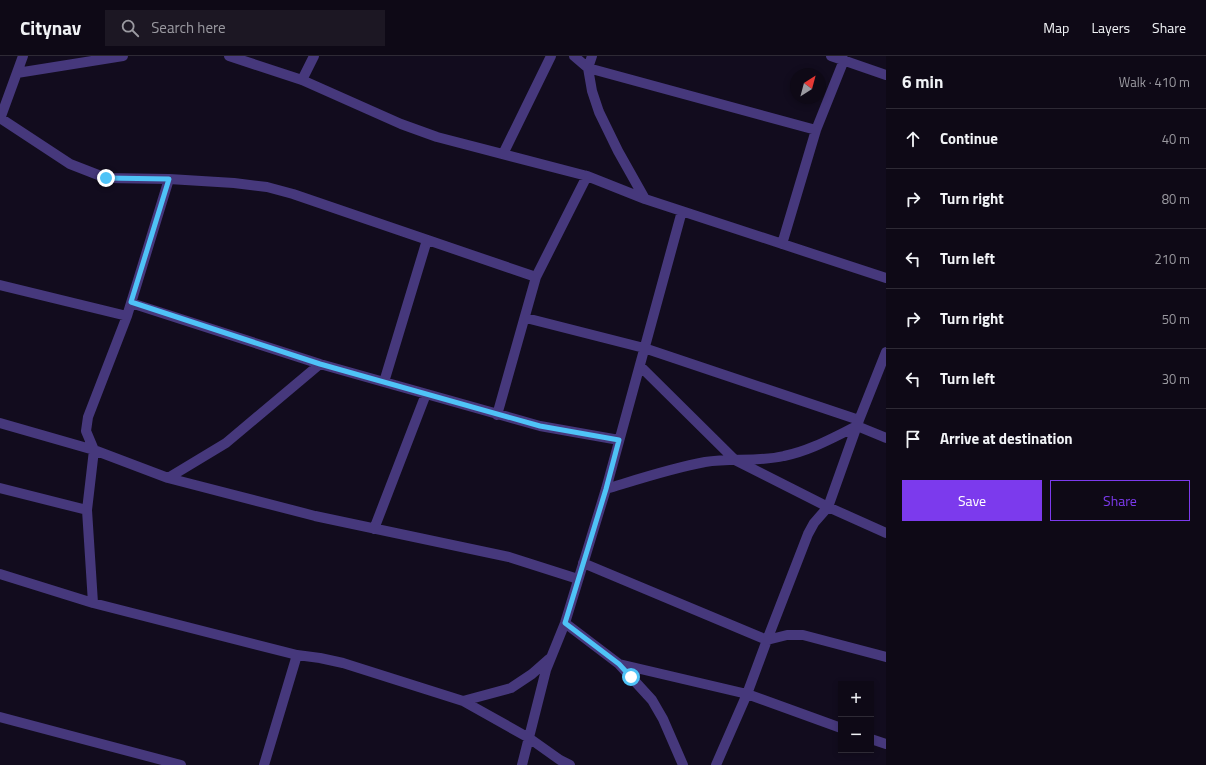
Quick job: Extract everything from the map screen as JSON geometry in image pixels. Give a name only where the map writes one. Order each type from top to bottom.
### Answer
[{"type":"street","points":[[23,56],[0,118],[70,164],[86,172],[106,178],[169,179],[234,183],[267,187],[293,194],[536,277]]},
{"type":"street","points":[[17,72],[122,56]]},
{"type":"street","points":[[229,56],[302,80],[400,124],[437,137],[587,176],[645,199],[886,278]]},
{"type":"street","points":[[302,80],[314,56]]},
{"type":"street","points":[[503,154],[551,56]]},
{"type":"street","points":[[574,56],[588,68],[816,130]]},
{"type":"street","points":[[592,56],[588,68],[592,92],[599,112],[618,151],[645,199]]},
{"type":"street","points":[[831,56],[886,75]]},
{"type":"street","points":[[782,244],[816,130],[844,60]]},
{"type":"street","points":[[497,414],[526,318],[536,277],[587,176]]},
{"type":"street","points":[[93,603],[87,510],[94,450],[86,430],[88,417],[127,316],[169,179]]},
{"type":"street","points":[[522,765],[546,670],[565,623],[606,489],[682,211]]},
{"type":"street","points":[[384,382],[427,240]]},
{"type":"street","points":[[0,285],[127,316]]},
{"type":"street","points":[[131,302],[320,364],[426,394],[540,426],[619,440]]},
{"type":"street","points":[[526,318],[644,348],[858,423],[886,438]]},
{"type":"street","points":[[716,765],[747,694],[808,534],[814,523],[828,507],[858,423],[883,365],[886,352]]},
{"type":"street","points":[[168,478],[226,443],[320,364]]},
{"type":"street","points":[[640,366],[735,460],[828,507],[886,533]]},
{"type":"street","points":[[374,529],[426,394]]},
{"type":"street","points":[[0,423],[94,450],[168,478],[315,516],[509,557],[578,579]]},
{"type":"street","points":[[606,489],[674,469],[707,462],[764,460],[785,456],[803,451],[858,423]]},
{"type":"street","points":[[0,488],[87,510]]},
{"type":"street","points":[[583,563],[767,640],[787,635],[803,636],[886,657]]},
{"type":"street","points":[[0,574],[93,603],[297,655],[343,663],[462,701],[529,738],[560,760],[570,765]]},
{"type":"street","points":[[565,623],[619,664],[652,700],[663,719],[683,765]]},
{"type":"street","points":[[264,765],[297,655]]},
{"type":"street","points":[[462,701],[511,688],[532,674],[551,657]]},
{"type":"street","points":[[619,664],[747,694],[838,727]]},
{"type":"street","points":[[0,717],[181,765]]},
{"type":"street","points":[[874,740],[886,744]]},
{"type":"route","points":[[106,178],[169,179],[131,302],[320,364],[540,426],[619,440],[606,489],[565,623],[619,664],[631,677]]}]
